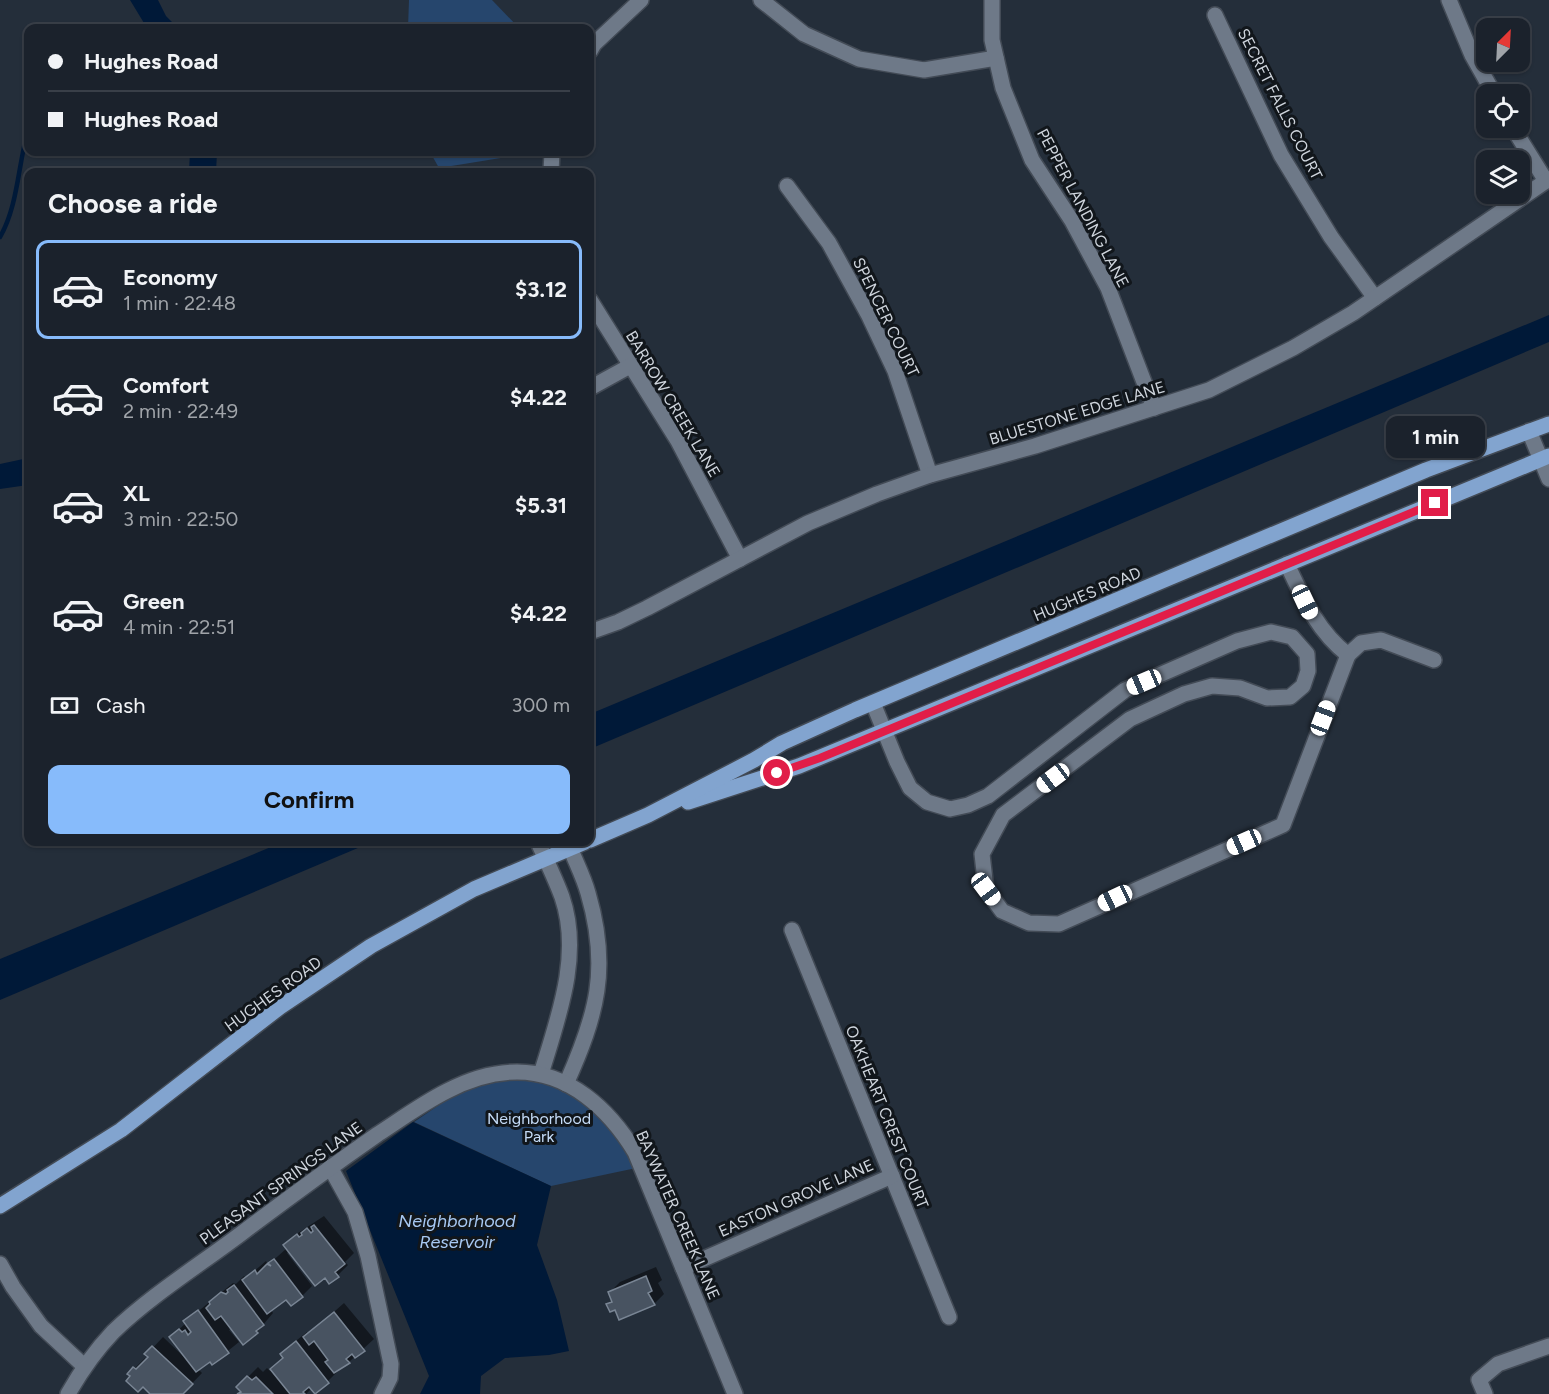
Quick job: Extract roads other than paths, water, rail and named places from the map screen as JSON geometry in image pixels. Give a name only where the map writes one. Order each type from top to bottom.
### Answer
[{"type":"main road","name":"HUGHES ROAD","points":[[594,838],[648,815],[782,742],[1426,470],[1549,424]]},
{"type":"main road","name":"HUGHES ROAD","points":[[648,815],[799,766],[1545,458]]},
{"type":"main road","name":"HUGHES ROAD","points":[[0,1206],[121,1130],[280,1007],[371,946],[474,889],[546,860],[567,846]]},
{"type":"street","points":[[594,44],[641,0]]},
{"type":"street","points":[[761,0],[804,34],[859,59],[924,70],[996,58]]},
{"type":"street","name":"PEPPER LANDING LANE","points":[[992,0],[992,40],[996,58],[1004,88],[1032,160],[1072,221],[1107,288],[1154,408]]},
{"type":"street","points":[[1449,0],[1472,56],[1488,84]]},
{"type":"street","name":"SECRET FALLS COURT","points":[[1215,15],[1281,155],[1331,237],[1375,298]]},
{"type":"street","points":[[1520,138],[1547,180]]},
{"type":"street","name":"BLUESTONE EDGE LANE","points":[[594,631],[618,622],[808,523],[877,494],[930,475],[1035,446],[1209,390],[1293,348],[1375,298],[1547,180]]},
{"type":"street","name":"SPENCER COURT","points":[[787,186],[829,243],[869,316],[895,371],[930,475]]},
{"type":"street","name":"BARROW CREEK LANE","points":[[594,307],[678,441],[740,559]]},
{"type":"street","points":[[594,386],[630,366]]},
{"type":"street","points":[[1529,431],[1545,458],[1549,479]]},
{"type":"street","points":[[1287,564],[1311,614],[1334,644],[1348,655]]},
{"type":"street","points":[[873,703],[910,788],[927,802],[950,809],[968,805],[988,796],[1125,690],[1238,641],[1271,632],[1292,637],[1307,654],[1308,671],[1303,686],[1290,697],[1267,698],[1240,688],[1212,686],[1184,694],[1130,719],[1003,815],[982,854],[986,889],[1002,910],[1029,923],[1059,924],[1282,825],[1348,655],[1361,643],[1381,640],[1434,660]]},
{"type":"street","points":[[540,846],[562,899],[569,935],[569,963],[556,1024],[554,1079]]},
{"type":"street","points":[[554,1079],[594,1014],[600,964],[598,931],[588,891],[569,846]]},
{"type":"street","name":"OAKHEART CREST COURT","points":[[792,930],[949,1317]]},
{"type":"street","name":"PLEASANT SPRINGS LANE","points":[[68,1394],[84,1366],[114,1332],[157,1297],[330,1167],[447,1091],[480,1077],[514,1072],[554,1079]]},
{"type":"street","name":"BAYWATER CREEK LANE","points":[[554,1079],[585,1096],[602,1109],[628,1140],[735,1394]]},
{"type":"street","points":[[330,1167],[355,1212],[368,1256],[391,1364],[390,1378],[382,1394]]},
{"type":"street","name":"EASTON GROVE LANE","points":[[683,1268],[892,1176]]},
{"type":"street","points":[[0,1264],[13,1287],[41,1326],[84,1366]]},
{"type":"street","points":[[1485,1394],[1479,1380],[1498,1364],[1549,1346]]},
{"type":"water","points":[[130,0],[158,0],[166,16],[174,24],[145,24]]},
{"type":"water","points":[[190,156],[217,156],[216,168],[189,168]]},
{"type":"water","points":[[1549,315],[1549,342],[594,747],[594,712]]},
{"type":"water","points":[[24,459],[24,486],[0,489],[0,464]]},
{"type":"water","points":[[273,846],[363,846],[0,1000],[0,959]]},
{"type":"water","name":"Neighborhood Reservoir","points":[[413,1122],[551,1186],[537,1245],[557,1300],[569,1351],[549,1355],[505,1358],[481,1376],[480,1394],[420,1394],[429,1376],[346,1171]]},
{"type":"waterway","points":[[0,237],[11,212],[24,148]]},
{"type":"park label","name":"Neighborhood Park","points":[[539,1127]]}]
